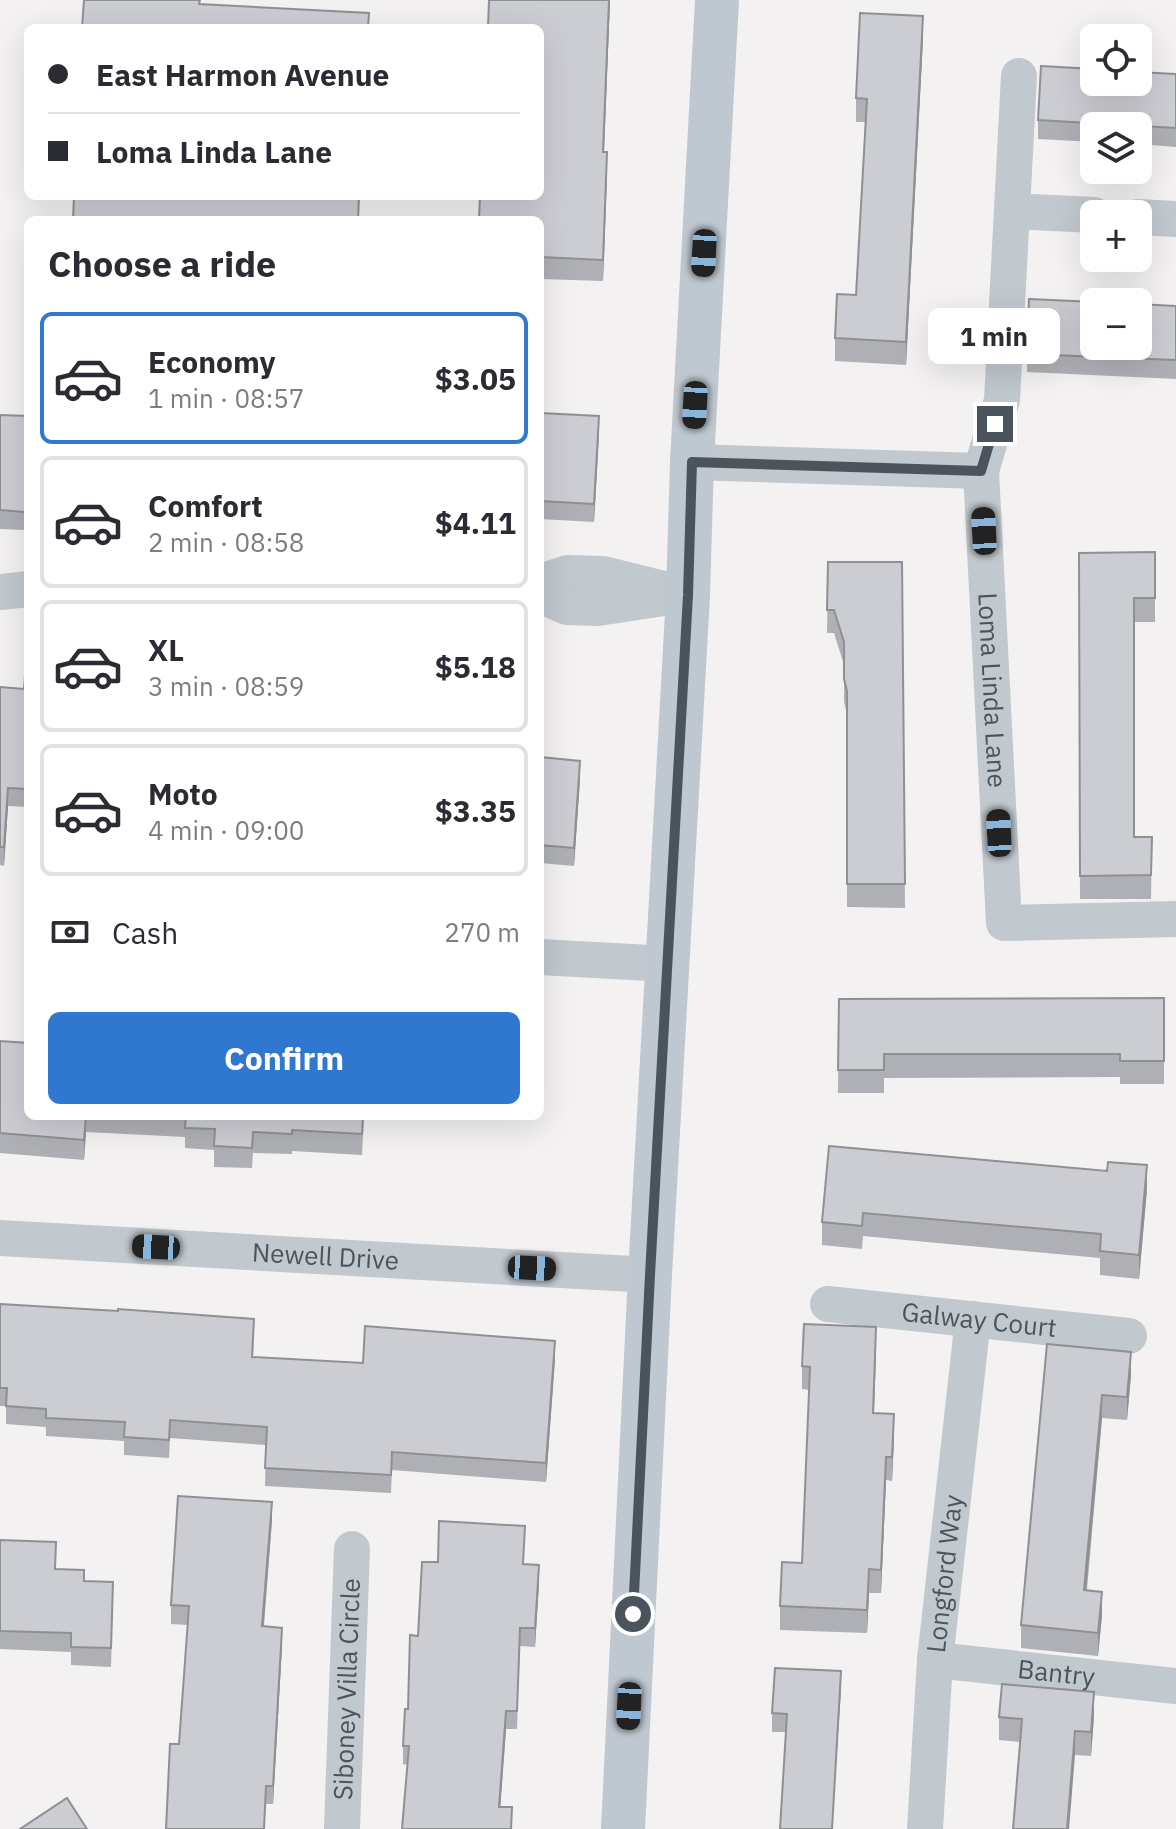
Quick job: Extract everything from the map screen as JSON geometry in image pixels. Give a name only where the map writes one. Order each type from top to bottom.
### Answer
[{"type":"main road","points":[[623,1829],[717,0]]},
{"type":"street","name":"Loma Linda Lane","points":[[1019,76],[1002,400],[981,471],[1004,923],[1176,919]]},
{"type":"street","points":[[1013,211],[1080,214]]},
{"type":"street","points":[[1152,218],[1176,219]]},
{"type":"street","points":[[692,462],[981,471]]},
{"type":"street","points":[[544,581],[568,573],[603,574],[688,595]]},
{"type":"street","points":[[0,592],[24,589]]},
{"type":"street","points":[[544,597],[567,607],[598,608],[688,595]]},
{"type":"street","points":[[544,957],[668,964]]},
{"type":"street","name":"Newell Drive","points":[[0,1238],[650,1275]]},
{"type":"street","name":"Galway Court","points":[[828,1304],[1129,1336]]},
{"type":"street","name":"Longford Way","points":[[925,1829],[935,1660],[973,1319]]},
{"type":"street","name":"Siboney Villa Circle","points":[[342,1829],[352,1549]]},
{"type":"street","name":"Bantry","points":[[935,1660],[1176,1686]]},
{"type":"building","points":[[84,0],[200,0],[199,4],[369,13],[368,24],[82,24]]},
{"type":"building","points":[[489,0],[609,0],[603,152],[607,152],[603,260],[544,257],[544,216],[479,216],[480,200],[544,200],[544,24],[488,24]]},
{"type":"building","points":[[860,13],[923,16],[906,342],[835,338],[837,294],[856,295],[867,99],[856,98]]},
{"type":"building","points":[[1041,66],[1080,68],[1080,96],[1152,96],[1152,73],[1176,74],[1176,128],[1152,127],[1152,112],[1080,112],[1080,122],[1038,120]]},
{"type":"building","points":[[74,200],[359,200],[358,216],[73,216]]},
{"type":"building","points":[[1029,299],[1080,301],[1080,356],[1027,354]]},
{"type":"building","points":[[1152,305],[1176,306],[1176,360],[1152,359]]},
{"type":"building","points":[[544,413],[599,416],[594,504],[544,501]]},
{"type":"building","points":[[0,415],[24,416],[24,512],[0,510]]},
{"type":"building","points":[[1155,552],[1155,598],[1134,598],[1134,837],[1152,837],[1151,875],[1080,876],[1079,553]]},
{"type":"building","points":[[828,562],[902,562],[905,884],[847,884],[847,691],[844,642],[834,610],[827,610]]},
{"type":"building","points":[[0,687],[24,689],[24,789],[8,788],[4,847],[0,847]]},
{"type":"building","points":[[544,757],[580,761],[574,848],[544,845]]},
{"type":"building","points":[[1164,998],[1164,1061],[1120,1061],[1120,1054],[884,1054],[884,1070],[838,1070],[839,999]]},
{"type":"building","points":[[0,1041],[24,1043],[24,1120],[86,1120],[84,1140],[0,1133]]},
{"type":"building","points":[[186,1120],[363,1120],[362,1134],[292,1130],[292,1134],[253,1132],[252,1148],[214,1146],[215,1129],[185,1128]]},
{"type":"building","points":[[829,1146],[1107,1171],[1108,1162],[1147,1165],[1139,1255],[1100,1251],[1101,1234],[863,1213],[862,1226],[822,1222]]},
{"type":"building","points":[[0,1304],[254,1319],[252,1357],[363,1363],[365,1326],[555,1341],[546,1463],[392,1452],[391,1475],[265,1468],[267,1427],[170,1420],[169,1440],[124,1437],[125,1422],[46,1418],[46,1409],[6,1406],[7,1388],[0,1388]]},
{"type":"building","points":[[804,1324],[876,1327],[873,1413],[894,1414],[892,1457],[886,1457],[881,1570],[869,1569],[867,1610],[780,1606],[782,1562],[802,1563],[810,1367],[802,1366]]},
{"type":"building","points":[[1047,1344],[1131,1352],[1127,1397],[1102,1395],[1084,1590],[1102,1592],[1098,1633],[1021,1625]]},
{"type":"building","points":[[178,1496],[272,1502],[262,1626],[282,1628],[273,1786],[266,1786],[264,1829],[166,1829],[170,1744],[179,1744],[189,1606],[171,1605]]},
{"type":"building","points":[[439,1521],[525,1526],[523,1564],[539,1565],[535,1628],[520,1628],[517,1711],[506,1711],[499,1807],[512,1807],[511,1829],[402,1829],[409,1746],[403,1746],[405,1709],[408,1709],[410,1635],[418,1636],[422,1562],[438,1562]]},
{"type":"building","points":[[0,1540],[56,1542],[55,1569],[84,1570],[84,1581],[113,1582],[111,1648],[71,1647],[71,1633],[0,1631]]},
{"type":"building","points":[[775,1668],[841,1671],[832,1829],[780,1829],[787,1714],[772,1713]]},
{"type":"building","points":[[1002,1684],[1094,1692],[1091,1732],[1075,1731],[1067,1829],[1013,1829],[1022,1719],[999,1717]]},
{"type":"building","points":[[67,1798],[87,1829],[20,1829]]},
{"type":"route","points":[[633,1614],[688,595],[692,462],[981,471],[995,424]]}]
